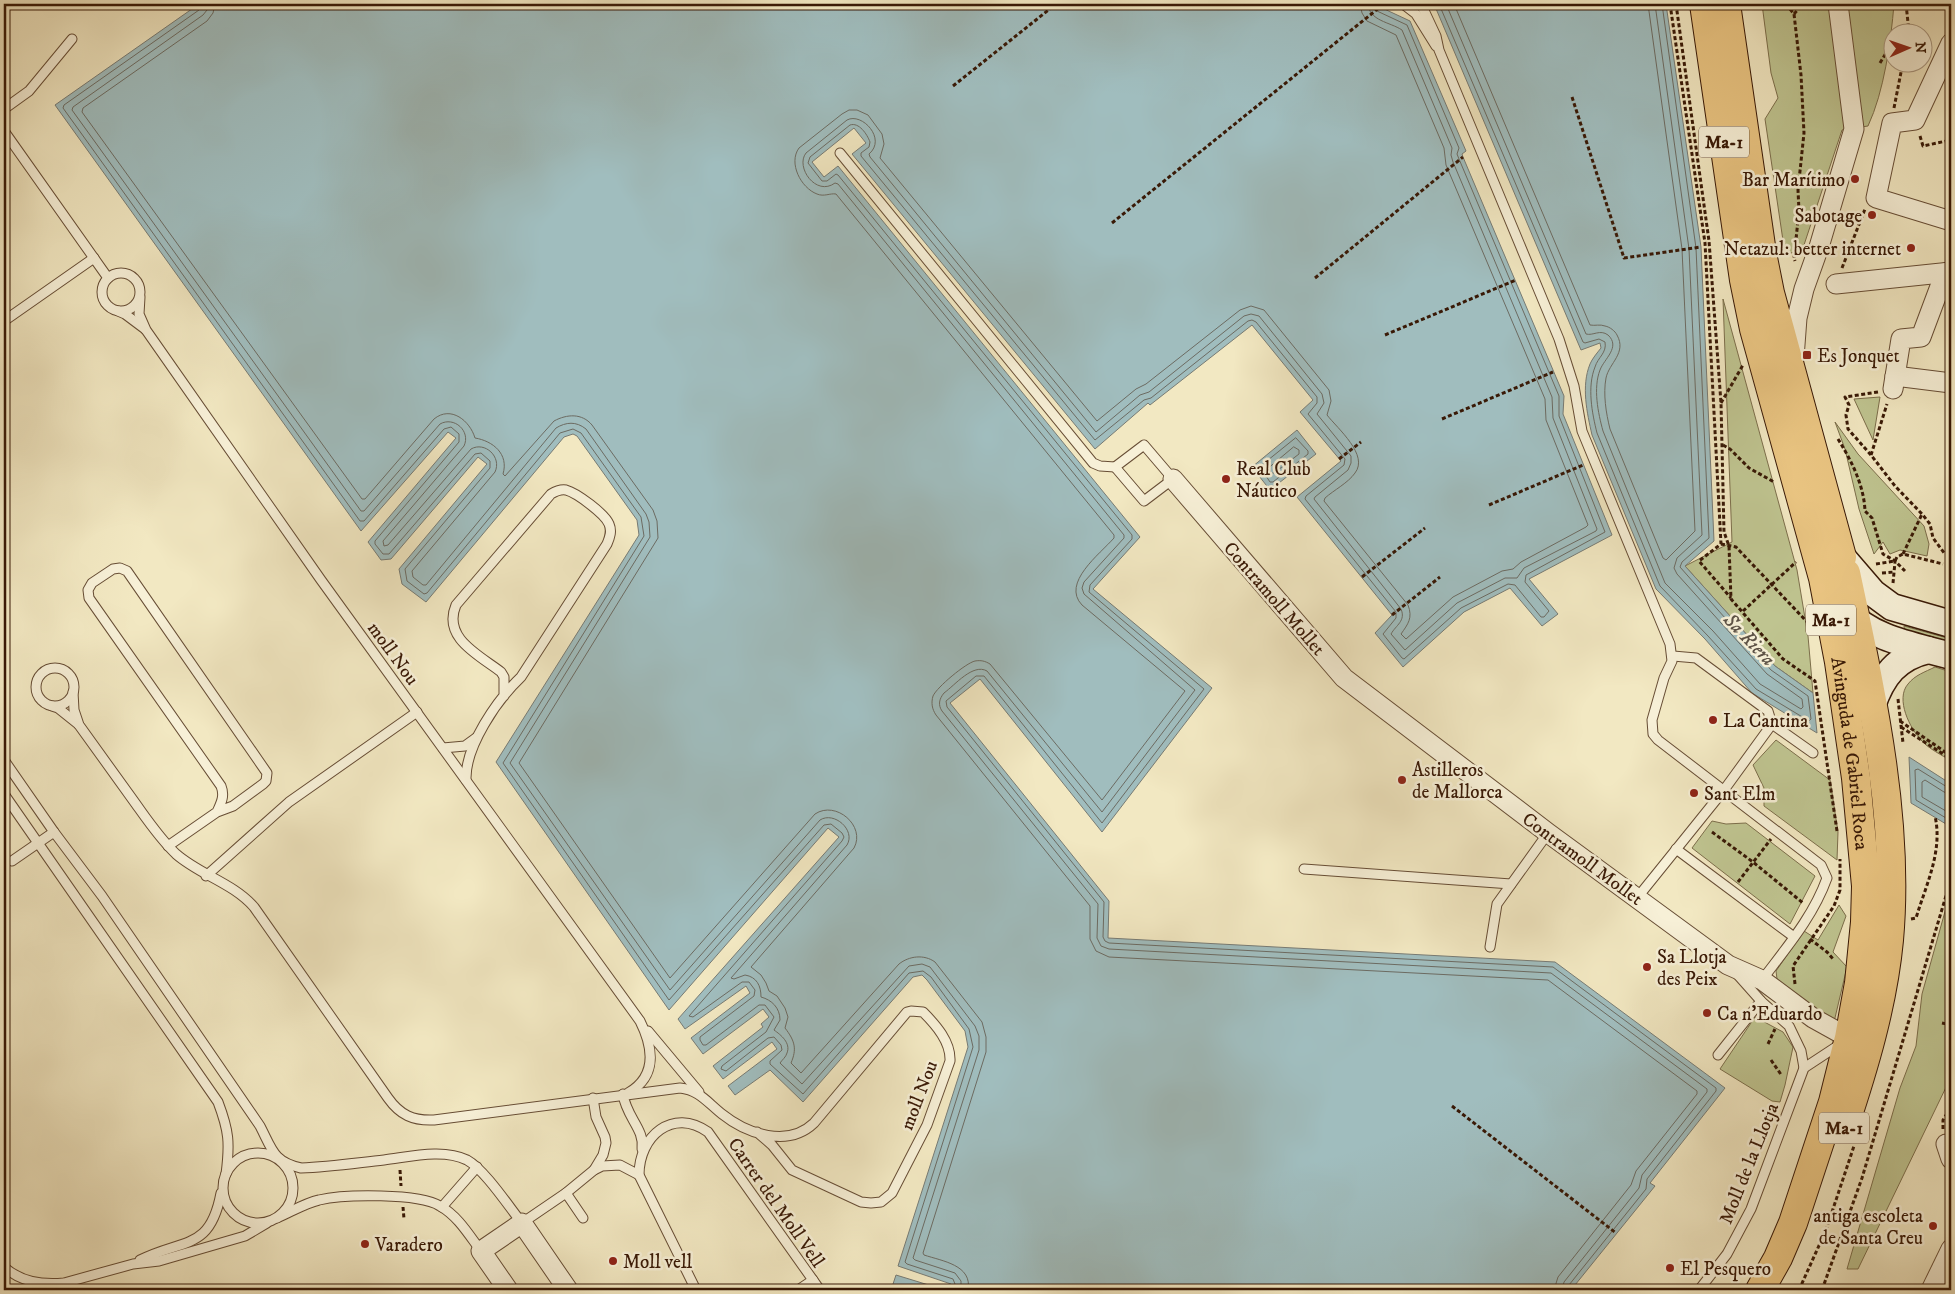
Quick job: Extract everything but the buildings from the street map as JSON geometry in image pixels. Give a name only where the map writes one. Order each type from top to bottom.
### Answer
[{"type":"highway","name":"Avinguda de Gabriel Roca","points":[[1704,4],[1744,280],[1754,328],[1837,570],[1857,622],[1872,706],[1886,812],[1890,885],[1890,922],[1887,958],[1861,1034],[1833,1102],[1799,1206],[1778,1258],[1760,1290]]},
{"type":"highway","name":"Avinguda de Gabriel Roca","points":[[1726,4],[1766,274],[1775,318],[1794,384],[1837,570],[1839,662],[1856,778],[1866,886],[1865,922],[1859,983],[1864,1065],[1808,1234],[1781,1290]]},
{"type":"main road","points":[[1837,570],[1892,607],[1951,624]]},
{"type":"main road","points":[[1839,662],[1849,632],[1857,622],[1870,613],[1892,607]]},
{"type":"main road","points":[[1857,622],[1883,637],[1940,653]]},
{"type":"main road","points":[[1872,706],[1883,680],[1895,666],[1911,655],[1940,653]]},
{"type":"street","points":[[1794,384],[1794,342],[1804,290],[1854,130],[1838,4]]},
{"type":"street","points":[[1951,43],[1915,120],[1892,123],[1876,198],[1951,221]]},
{"type":"street","points":[[1839,284],[1948,273],[1921,337],[1901,339],[1894,383],[1951,383]]},
{"type":"street","name":"Contramoll Mollet","points":[[1174,479],[1344,678],[1548,833],[1728,965],[1762,980],[1813,1018],[1861,1034]]},
{"type":"street","points":[[508,1290],[481,1251],[522,1223],[568,1290]]},
{"type":"street","points":[[1949,1253],[1951,1276]]},
{"type":"street","points":[[1931,1290],[1949,1253]]},
{"type":"lane","points":[[1403,4],[1416,14],[1439,50],[1559,339],[1574,386],[1582,431],[1670,644],[1673,656],[1652,720],[1652,734],[1821,865],[1824,872],[1826,878],[1820,897],[1794,937],[1762,980]]},
{"type":"lane","points":[[1421,4],[1436,36],[1439,50]]},
{"type":"lane","points":[[4,108],[29,91],[72,39]]},
{"type":"lane","points":[[4,132],[108,278]]},
{"type":"lane","points":[[840,153],[1093,463],[1100,466],[1115,467],[1144,501],[1174,479]]},
{"type":"lane","points":[[4,321],[94,258]]},
{"type":"lane","points":[[116,310],[128,310],[137,303],[140,297],[139,284],[130,275],[117,273],[108,278],[103,286],[103,298],[110,308],[125,314],[146,330]]},
{"type":"lane","name":"moll Nou","points":[[140,297],[140,314],[146,330],[321,580],[640,1021],[700,1094],[721,1114],[736,1124],[757,1132],[776,1137],[790,1137],[808,1128],[907,1012],[923,1012],[947,1043],[950,1055],[948,1067],[927,1125],[892,1193],[881,1202],[861,1202],[792,1170],[772,1145],[757,1132]]},
{"type":"lane","name":"Contramoll Mollet","points":[[1115,467],[1144,445],[1174,479]]},
{"type":"lane","points":[[466,780],[468,760],[476,738],[504,696],[521,677],[607,544],[610,536],[608,522],[604,515],[566,490],[556,491],[551,494],[456,606],[453,612],[452,626],[460,641],[501,672],[504,677],[504,696]]},
{"type":"lane","points":[[168,846],[217,812],[233,806],[263,784],[267,777],[266,769],[127,571],[120,568],[113,569],[92,583],[88,590],[89,598],[221,786],[223,791],[222,800],[217,812]]},
{"type":"lane","points":[[1673,656],[1696,658],[1768,711],[1772,724],[1813,753]]},
{"type":"lane","points":[[79,725],[74,710],[73,679],[64,670],[51,668],[45,670],[40,675],[36,687],[40,698],[58,708],[79,725],[151,826],[168,846],[187,863],[206,876],[246,897],[388,1098],[402,1114],[422,1120],[434,1120],[680,1088],[690,1089],[700,1094]]},
{"type":"lane","points":[[50,705],[56,706],[67,702],[73,692]]},
{"type":"lane","points":[[206,876],[289,802],[417,712]]},
{"type":"lane","points":[[1637,898],[1724,790],[1772,724]]},
{"type":"lane","points":[[443,748],[465,746],[476,738]]},
{"type":"lane","points":[[4,760],[54,832],[102,896],[260,1126],[276,1158],[285,1166],[291,1177],[293,1189],[291,1200],[286,1210],[277,1218]]},
{"type":"lane","points":[[4,794],[218,1102],[229,1139],[226,1174]]},
{"type":"lane","points":[[12,861],[54,832]]},
{"type":"lane","points":[[1490,948],[1496,904],[1548,833]]},
{"type":"lane","points":[[1676,849],[1794,937]]},
{"type":"lane","points":[[1304,870],[1511,884]]},
{"type":"lane","points":[[1728,965],[1761,1001],[1789,1026],[1801,1051],[1804,1068],[1861,1034]]},
{"type":"lane","points":[[1718,1055],[1761,1001]]},
{"type":"lane","name":"moll Nou","points":[[623,1094],[637,1087],[650,1066],[651,1045],[640,1021]]},
{"type":"lane","name":"Moll de la Llotja","points":[[1699,1290],[1727,1254],[1751,1209],[1804,1068]]},
{"type":"lane","points":[[623,1094],[626,1110],[642,1137],[639,1175],[696,1290]]},
{"type":"lane","points":[[593,1098],[596,1117],[606,1143],[604,1155],[594,1170]]},
{"type":"lane","name":"Carrer del Moll Vell","points":[[641,1156],[648,1140],[664,1127],[686,1122],[698,1124],[708,1132],[820,1290]]},
{"type":"lane","points":[[133,1264],[156,1252],[191,1242],[207,1230],[217,1213],[222,1185],[232,1164],[242,1157],[254,1153],[265,1154],[290,1166],[301,1168],[399,1158],[440,1155],[456,1156],[467,1160],[477,1168],[522,1223],[602,1166],[620,1165],[639,1175]]},
{"type":"lane","points":[[442,1207],[477,1168]]},
{"type":"lane","points":[[222,1185],[223,1196],[235,1216],[256,1224],[267,1223]]},
{"type":"lane","points":[[566,1193],[583,1218]]},
{"type":"lane","points":[[4,1267],[12,1274],[31,1282],[64,1283],[133,1264],[159,1261],[244,1236],[307,1204],[351,1196],[424,1200],[442,1207],[457,1220],[481,1251]]},
{"type":"lane","points":[[798,1290],[813,1280]]},
{"type":"path","points":[[953,86],[1056,4]]},
{"type":"path","points":[[1670,4],[1705,243],[1721,544]]},
{"type":"path","points":[[1676,4],[1710,241],[1721,403],[1724,532],[1729,546],[1731,599]]},
{"type":"path","points":[[1786,4],[1794,14],[1801,74],[1804,133],[1794,258],[1804,290]]},
{"type":"path","points":[[1794,14],[1803,4]]},
{"type":"path","points":[[1906,4],[1908,22]]},
{"type":"path","points":[[1112,223],[1380,7]]},
{"type":"path","points":[[1892,123],[1901,72]]},
{"type":"path","points":[[1572,97],[1624,258],[1700,247]]},
{"type":"path","points":[[1915,120],[1923,146],[1951,140]]},
{"type":"path","points":[[1315,278],[1463,157]]},
{"type":"path","points":[[1839,284],[1844,259],[1865,208],[1876,198]]},
{"type":"path","points":[[1385,335],[1516,280]]},
{"type":"path","points":[[1721,403],[1747,358]]},
{"type":"path","points":[[1442,419],[1554,372]]},
{"type":"path","points":[[1894,383],[1845,397],[1849,405],[1846,415],[1848,429],[1895,486],[1922,514],[1930,524],[1933,538],[1946,554],[1951,555]]},
{"type":"path","points":[[1871,455],[1885,408]]},
{"type":"path","points":[[1838,439],[1854,470],[1864,497],[1865,511],[1872,518],[1883,554],[1895,561],[1905,571]]},
{"type":"path","points":[[1339,459],[1361,442]]},
{"type":"path","points":[[1723,445],[1730,449],[1749,468],[1774,482]]},
{"type":"path","points":[[1489,505],[1583,465]]},
{"type":"path","points":[[1904,554],[1922,514]]},
{"type":"path","points":[[1362,577],[1425,528]]},
{"type":"path","points":[[1721,544],[1736,546],[1813,628]]},
{"type":"path","points":[[1721,544],[1699,561],[1783,659],[1815,681],[1825,746]]},
{"type":"path","points":[[1895,561],[1897,557],[1904,554],[1943,564]]},
{"type":"path","points":[[1743,611],[1801,558]]},
{"type":"path","points":[[1883,573],[1894,572]]},
{"type":"path","points":[[1392,615],[1440,577]]},
{"type":"path","points":[[1899,694],[1898,703],[1904,752]]},
{"type":"path","points":[[1901,727],[1951,759]]},
{"type":"path","points":[[1910,919],[1916,918],[1934,861],[1938,841],[1935,816]]},
{"type":"path","points":[[1732,890],[1777,831]]},
{"type":"path","points":[[1712,832],[1753,862],[1812,910]]},
{"type":"path","points":[[1822,1290],[1862,1178],[1951,879]]},
{"type":"path","points":[[1810,939],[1834,960]]},
{"type":"path","points":[[1942,1024],[1951,1025]]},
{"type":"path","points":[[1768,1044],[1778,1025]]},
{"type":"path","points":[[1771,1060],[1782,1076]]},
{"type":"path","points":[[1452,1106],[1616,1233]]},
{"type":"path","points":[[1949,1151],[1943,1130],[1943,1120],[1951,1107]]},
{"type":"path","points":[[399,1158],[404,1219]]},
{"type":"green space","points":[[1762,4],[1894,4],[1892,22],[1882,22],[1882,72],[1884,72],[1874,113],[1868,126],[1842,130],[1802,251],[1785,254],[1765,119],[1778,98],[1771,73]]},
{"type":"green space","points":[[1723,299],[1797,570],[1808,636],[1813,693],[1775,666],[1685,566],[1732,542]]},
{"type":"green space","points":[[1880,397],[1873,440],[1854,399]]},
{"type":"green space","points":[[1835,422],[1858,454],[1924,526],[1929,544],[1927,556],[1900,550],[1890,554],[1883,542],[1874,554],[1859,509],[1845,449]]},
{"type":"green space","points":[[1904,626],[1951,639],[1951,649],[1905,636]]},
{"type":"green space","points":[[1935,667],[1951,672],[1951,761],[1928,747],[1917,736],[1909,722],[1904,705],[1904,690],[1908,684],[1917,676]]},
{"type":"green space","points":[[1776,740],[1830,780],[1838,832],[1837,860],[1764,806],[1764,788],[1753,765]]},
{"type":"green space","points":[[1712,821],[1726,824],[1746,823],[1815,876],[1790,924],[1692,848]]},
{"type":"green space","points":[[1951,890],[1951,1077],[1858,1269],[1847,1269],[1900,1088],[1916,1046],[1922,994]]},
{"type":"green space","points":[[1839,905],[1846,916],[1833,952],[1847,967],[1834,1022],[1778,987],[1776,971],[1804,931],[1818,940]]},
{"type":"green space","points":[[1755,1017],[1783,1032],[1793,1047],[1780,1102],[1772,1101],[1720,1069]]},
{"type":"water","points":[[199,4],[1378,4],[1380,7],[1410,21],[1466,151],[1462,154],[1463,157],[1564,396],[1563,414],[1612,535],[1529,579],[1558,614],[1542,626],[1510,588],[1464,612],[1403,667],[1375,633],[1392,615],[1297,497],[1341,461],[1300,412],[1313,400],[1252,325],[1150,405],[1148,403],[1095,449],[852,154],[866,143],[854,128],[812,162],[824,177],[838,166],[1140,537],[1093,589],[1212,688],[1102,832],[980,679],[950,703],[1109,901],[1108,938],[1555,962],[1725,1088],[1650,1183],[1655,1186],[1571,1290],[949,1290],[951,1284],[898,1266],[968,1047],[965,1031],[927,980],[922,975],[913,977],[803,1102],[770,1070],[735,1095],[728,1086],[777,1049],[772,1042],[723,1079],[713,1066],[763,1027],[761,1024],[769,1017],[763,1009],[703,1054],[691,1038],[750,993],[746,986],[685,1029],[678,1019],[839,837],[828,828],[669,1010],[496,762],[639,535],[637,520],[577,436],[573,434],[564,437],[426,602],[402,584],[399,569],[487,464],[478,457],[391,559],[381,560],[368,542],[456,438],[448,432],[361,531],[55,105]]},
{"type":"water","name":"Sa Riera","points":[[1434,4],[1666,4],[1701,247],[1714,541],[1685,566],[1775,666],[1813,693],[1817,733],[1752,693],[1705,639],[1656,589],[1592,435],[1585,390],[1587,372],[1593,358],[1601,348],[1600,343],[1581,350]]},
{"type":"water","points":[[1297,430],[1316,454],[1270,490],[1252,467]]},
{"type":"water","points":[[1909,757],[1951,784],[1951,827],[1911,803]]},
{"type":"water","points":[[896,1275],[945,1290],[891,1290]]},
{"type":"place","name":"Bar Marítimo","points":[[1855,179]]},
{"type":"place","name":"Sabotage","points":[[1872,215]]},
{"type":"place","name":"Netazul: better internet","points":[[1911,248]]},
{"type":"place","name":"Es Jonquet","points":[[1807,355]]},
{"type":"place","name":"Real Club Náutico","points":[[1226,479]]},
{"type":"place","name":"La Cantina","points":[[1713,720]]},
{"type":"place","name":"Astilleros de Mallorca","points":[[1402,780]]},
{"type":"place","name":"Sant Elm","points":[[1694,793]]},
{"type":"place","name":"Sa Llotja des Peix","points":[[1647,967]]},
{"type":"place","name":"Ca n'Eduardo","points":[[1707,1013]]},
{"type":"place","name":"antiga escoleta de Santa Creu","points":[[1933,1226]]},
{"type":"place","name":"Varadero","points":[[365,1244]]},
{"type":"place","name":"Moll vell","points":[[613,1261]]},
{"type":"place","name":"El Pesquero","points":[[1670,1268]]}]
